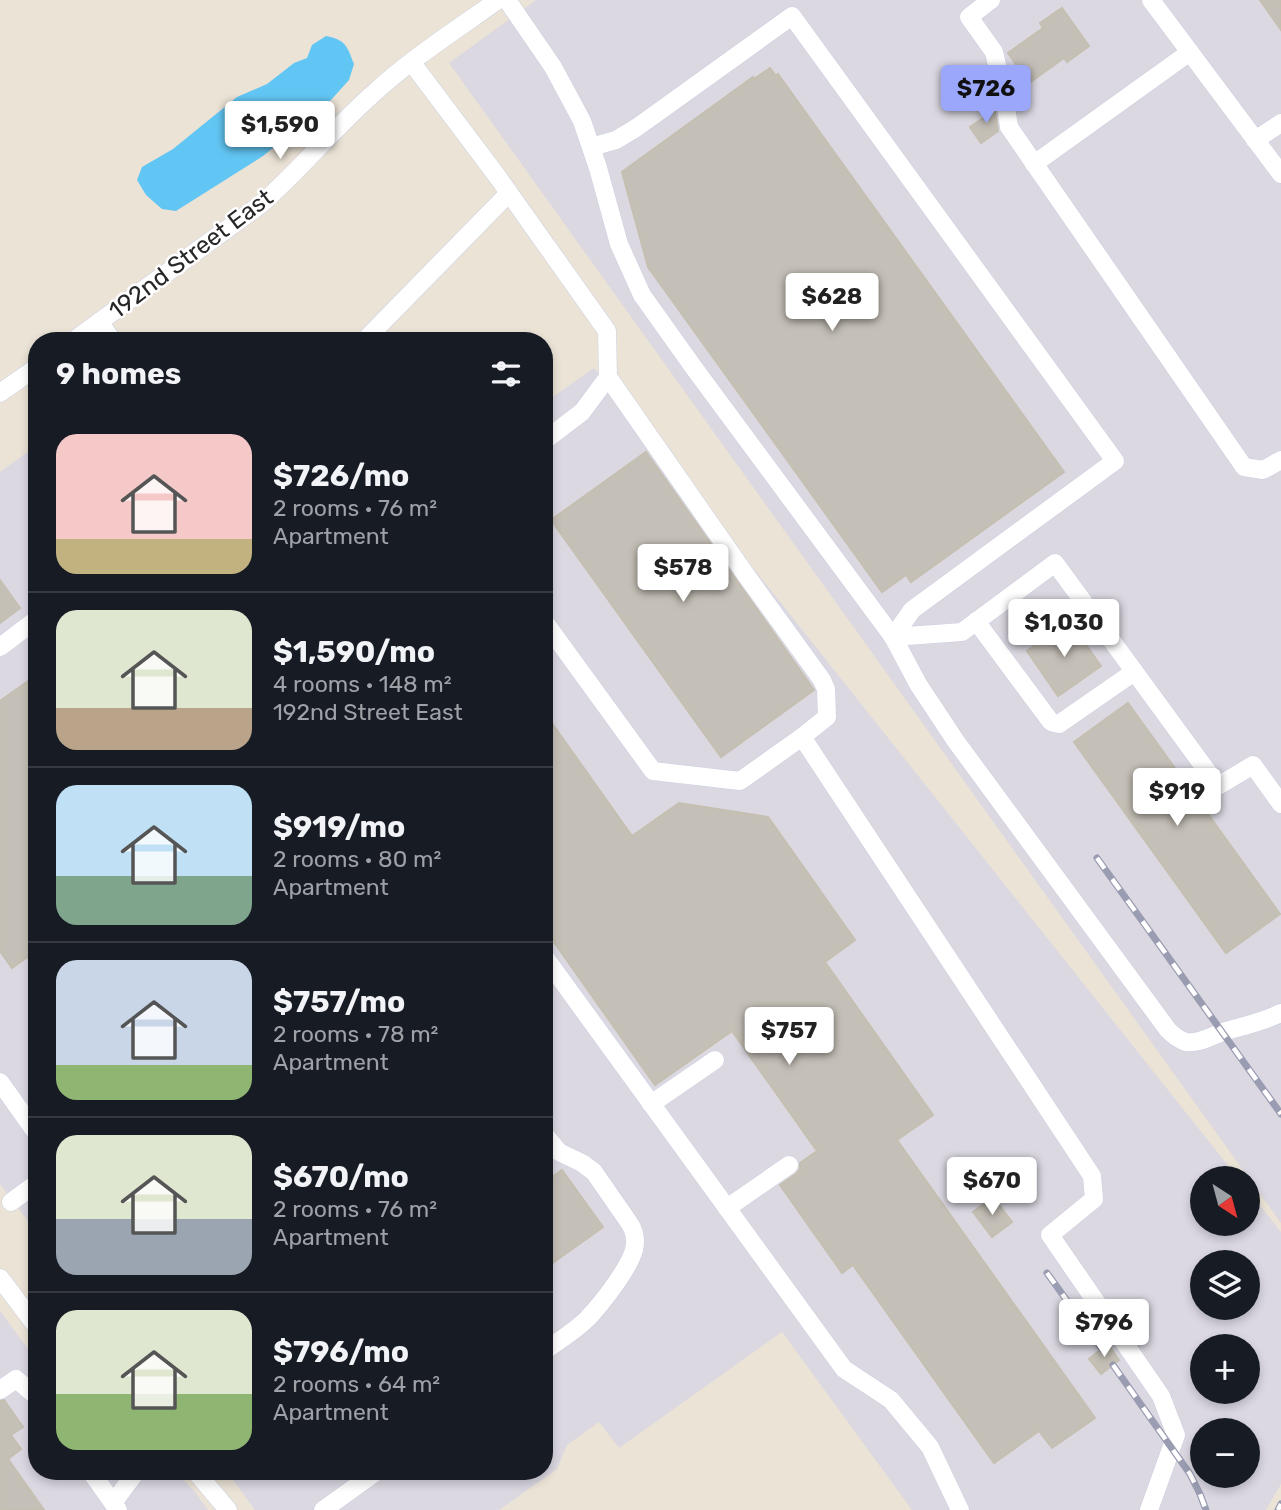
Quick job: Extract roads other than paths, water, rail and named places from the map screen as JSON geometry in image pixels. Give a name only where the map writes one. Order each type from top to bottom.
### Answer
[{"type":"street","name":"192nd Street East","points":[[85,332],[260,205],[373,94],[498,0]]},
{"type":"street","points":[[507,0],[553,67],[583,121],[619,244],[642,295],[893,637],[918,684],[955,740],[1168,1030],[1181,1040],[1200,1041],[1259,1023],[1281,1013]]},
{"type":"street","points":[[991,0],[969,17],[994,52],[1009,127],[1244,467],[1262,470],[1281,460]]},
{"type":"street","points":[[1151,0],[1281,174]]},
{"type":"street","points":[[591,147],[616,140],[636,128],[792,16],[1115,461],[912,610],[893,637]]},
{"type":"street","points":[[1034,164],[1190,52]]},
{"type":"street","points":[[412,63],[607,331],[608,377],[822,680],[826,689],[827,717],[740,781],[653,771],[553,633]]},
{"type":"street","points":[[1255,140],[1281,123]]},
{"type":"street","points":[[373,332],[509,193]]},
{"type":"street","points":[[99,322],[106,332]]},
{"type":"street","points":[[0,393],[28,374]]},
{"type":"street","points":[[553,434],[582,412],[608,377]]},
{"type":"street","points":[[893,637],[961,632],[1055,563],[1218,786],[1253,765],[1281,804]]},
{"type":"street","points":[[976,621],[1051,722],[1059,724],[1134,671]]},
{"type":"street","points":[[0,647],[28,626]]},
{"type":"street","points":[[802,737],[1092,1176],[1094,1199],[1050,1235],[1161,1396],[1176,1434],[1149,1510]]},
{"type":"street","points":[[553,968],[844,1369],[891,1400],[930,1447],[960,1510]]},
{"type":"street","points":[[651,1104],[715,1060]]},
{"type":"street","points":[[0,1082],[28,1121]]},
{"type":"street","points":[[553,1145],[559,1152],[588,1167],[599,1178],[634,1231],[635,1242],[628,1262],[609,1292],[587,1318],[553,1344]]},
{"type":"street","points":[[727,1208],[789,1165]]},
{"type":"street","points":[[11,1202],[28,1190]]},
{"type":"street","points":[[0,1279],[28,1315]]},
{"type":"street","points":[[0,1390],[16,1379],[28,1389]]},
{"type":"street","points":[[97,1480],[116,1507],[131,1480]]},
{"type":"street","points":[[203,1480],[228,1510]]},
{"type":"street","points":[[323,1510],[365,1480]]},
{"type":"water","points":[[326,36],[345,45],[354,64],[349,80],[331,100],[263,156],[176,211],[162,209],[146,195],[137,180],[142,167],[173,149],[237,97],[267,84],[294,63],[307,58],[312,45]]},
{"type":"railway","points":[[1097,858],[1281,1114]]},
{"type":"railway","points":[[1047,1273],[1102,1349]]},
{"type":"railway","points":[[1113,1365],[1190,1474],[1206,1510]]},
{"type":"railway","points":[[1278,1510],[1281,1504]]}]
